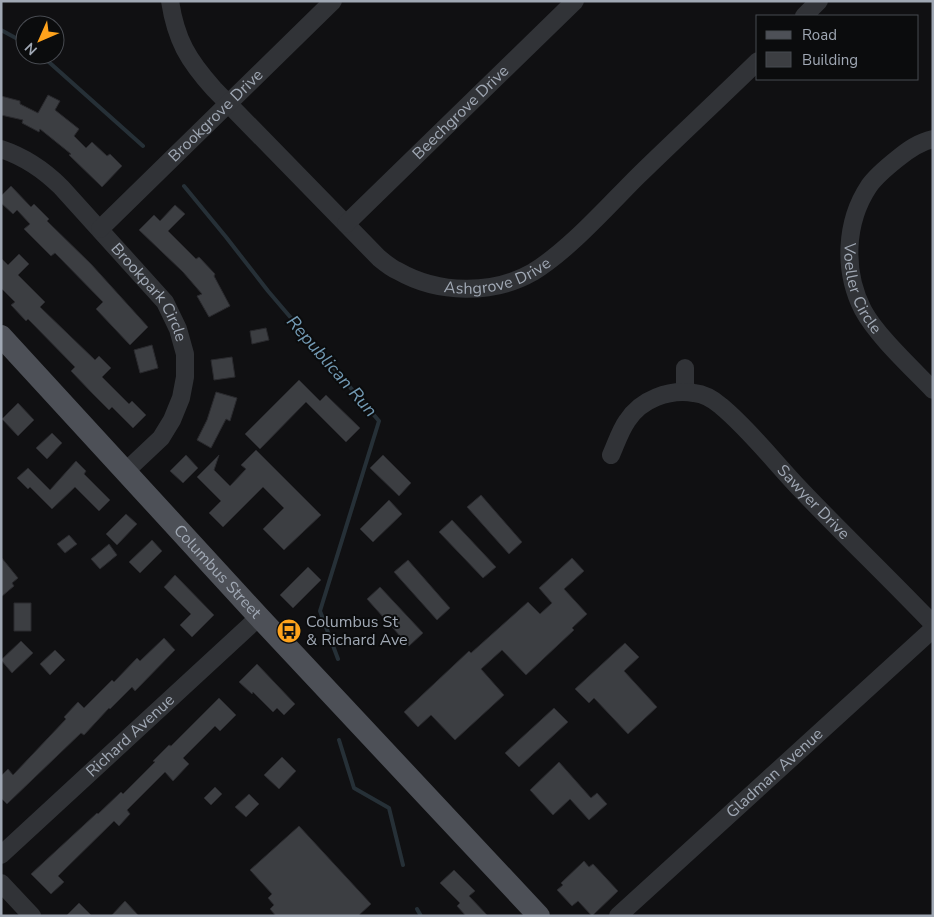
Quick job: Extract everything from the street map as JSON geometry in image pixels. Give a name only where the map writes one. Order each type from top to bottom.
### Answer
[{"type":"main road","name":"Columbus Street","points":[[1,336],[259,617],[539,916]]},
{"type":"street","name":"Ashgrove Drive","points":[[170,1],[176,32],[190,61],[201,75],[379,258],[398,272],[443,287],[489,288],[532,272],[544,264],[582,231],[756,63]]},
{"type":"street","name":"Brookgrove Drive","points":[[100,229],[332,1]]},
{"type":"street","name":"Beechgrove Drive","points":[[346,224],[575,1]]},
{"type":"street","points":[[805,15],[820,1]]},
{"type":"street","name":"Voeller Circle","points":[[933,139],[914,146],[905,152],[870,185],[861,200],[854,219],[849,242],[849,265],[855,292],[863,310],[873,326],[933,390]]},
{"type":"street","name":"Brookpark Circle","points":[[1,149],[31,162],[46,173],[166,302],[178,329],[185,354],[185,377],[181,398],[172,420],[161,438],[126,471]]},
{"type":"street","points":[[611,455],[627,420],[638,410],[659,396],[667,393],[685,392],[685,368]]},
{"type":"street","name":"Sawyer Drive","points":[[685,392],[704,396],[720,405],[933,624]]},
{"type":"street","name":"Richard Avenue","points":[[1,855],[259,617]]},
{"type":"street","name":"Gladman Avenue","points":[[618,916],[933,630]]},
{"type":"street","points":[[1,883],[32,916]]},
{"type":"building","points":[[48,95],[60,101],[55,110],[79,129],[74,136],[86,148],[92,142],[107,156],[110,154],[122,166],[102,187],[69,155],[71,154],[40,129],[39,132],[22,123],[23,120],[1,115],[1,96],[20,101],[20,104],[38,113]]},
{"type":"building","points":[[11,186],[31,207],[34,204],[49,219],[47,221],[91,264],[148,327],[130,345],[96,309],[103,302],[55,253],[51,256],[24,229],[30,224],[17,210],[13,214],[1,203],[1,196]]},
{"type":"building","points":[[175,205],[185,214],[168,231],[196,259],[199,257],[215,274],[214,276],[230,306],[209,317],[197,296],[202,294],[183,272],[139,230],[154,215],[160,221]]},
{"type":"building","points":[[19,254],[29,264],[18,275],[45,302],[40,307],[95,360],[99,356],[111,368],[102,377],[129,404],[132,401],[146,415],[133,428],[112,407],[109,410],[92,393],[71,371],[75,367],[28,319],[26,321],[11,305],[15,302],[1,288],[1,258],[8,265]]},
{"type":"building","points":[[266,328],[269,340],[252,344],[250,331]]},
{"type":"building","points":[[152,345],[158,368],[140,373],[134,350]]},
{"type":"building","points":[[232,357],[235,377],[214,380],[211,360]]},
{"type":"building","points":[[299,380],[320,401],[326,395],[360,428],[346,442],[306,402],[260,449],[245,434]]},
{"type":"building","points":[[216,392],[237,398],[230,421],[226,419],[211,448],[197,440],[207,420]]},
{"type":"building","points":[[18,403],[34,420],[18,436],[2,419]]},
{"type":"building","points":[[52,433],[62,443],[47,459],[36,448]]},
{"type":"building","points":[[256,450],[321,515],[284,550],[263,529],[284,508],[263,487],[223,527],[209,513],[221,501],[197,477],[219,455],[214,470],[230,486],[246,469],[241,465]]},
{"type":"building","points":[[186,455],[198,468],[183,483],[170,471]]},
{"type":"building","points":[[383,455],[411,483],[399,496],[370,468]]},
{"type":"building","points":[[76,461],[86,471],[84,474],[110,500],[99,511],[75,487],[52,509],[30,487],[28,489],[17,478],[28,468],[50,490]]},
{"type":"building","points":[[481,495],[522,542],[509,554],[467,507]]},
{"type":"building","points":[[389,500],[402,514],[373,542],[360,529]]},
{"type":"building","points":[[126,514],[137,524],[117,545],[106,534]]},
{"type":"building","points":[[452,520],[496,567],[483,578],[439,532]]},
{"type":"building","points":[[69,535],[77,544],[65,553],[57,544]]},
{"type":"building","points":[[152,540],[162,551],[140,573],[129,562]]},
{"type":"building","points":[[109,544],[117,555],[100,569],[91,559]]},
{"type":"building","points":[[1,557],[18,578],[12,583],[14,586],[1,597]]},
{"type":"building","points":[[572,558],[584,571],[564,589],[587,614],[572,628],[574,630],[526,675],[502,650],[481,669],[504,695],[455,740],[431,715],[418,727],[404,712],[469,651],[471,653],[528,602],[540,614],[552,603],[539,588]]},
{"type":"building","points":[[408,560],[450,608],[437,620],[394,572]]},
{"type":"building","points":[[308,567],[321,580],[293,608],[280,595]]},
{"type":"building","points":[[175,575],[214,615],[192,637],[180,625],[191,614],[164,587]]},
{"type":"building","points":[[380,587],[423,633],[409,646],[367,599]]},
{"type":"building","points":[[14,603],[31,603],[31,631],[14,631]]},
{"type":"building","points":[[164,638],[175,650],[135,691],[132,687],[84,735],[81,733],[7,804],[1,798],[1,776],[8,769],[13,775],[66,719],[64,717],[78,702],[84,708],[112,680],[114,682],[137,658],[140,661]]},
{"type":"building","points":[[21,641],[33,653],[12,673],[1,660]]},
{"type":"building","points":[[625,643],[639,657],[624,671],[657,707],[628,734],[594,698],[589,703],[575,689]]},
{"type":"building","points":[[55,650],[65,660],[50,675],[40,664]]},
{"type":"building","points":[[257,664],[295,704],[284,715],[277,708],[273,712],[253,692],[252,694],[239,682]]},
{"type":"building","points":[[219,698],[236,715],[220,731],[215,726],[183,758],[189,764],[173,781],[165,772],[127,810],[130,814],[119,826],[114,821],[58,876],[64,882],[51,894],[31,874],[121,792],[123,794],[169,745],[171,746]]},
{"type":"building","points":[[554,708],[568,722],[519,767],[505,753]]},
{"type":"building","points":[[282,757],[296,771],[279,789],[264,775]]},
{"type":"building","points":[[559,762],[591,798],[597,793],[607,804],[589,820],[570,799],[553,815],[530,790]]},
{"type":"building","points":[[215,787],[222,794],[211,805],[204,798]]},
{"type":"building","points":[[249,794],[259,804],[246,817],[235,807]]},
{"type":"building","points":[[299,826],[371,904],[358,916],[276,916],[270,909],[274,905],[268,898],[272,894],[250,870]]},
{"type":"building","points":[[584,861],[589,867],[593,864],[618,891],[592,916],[578,901],[572,906],[557,890],[563,885],[561,883]]},
{"type":"building","points":[[454,870],[475,891],[469,896],[488,916],[466,916],[457,906],[460,903],[440,883]]},
{"type":"building","points":[[125,901],[139,916],[111,916]]},
{"type":"building","points":[[79,903],[92,916],[66,916]]},
{"type":"waterway","name":"Republican Run","points":[[1,30],[15,38]]},
{"type":"waterway","name":"Republican Run","points":[[52,65],[143,146]]},
{"type":"waterway","name":"Republican Run","points":[[184,186],[268,291],[379,421],[320,611],[338,659]]},
{"type":"waterway","name":"Republican Run","points":[[339,740],[354,788],[389,808],[403,865]]},
{"type":"waterway","name":"Republican Run","points":[[417,909],[421,916]]},
{"type":"place","name":"Columbus St & Richard Ave","points":[[289,631]]}]
